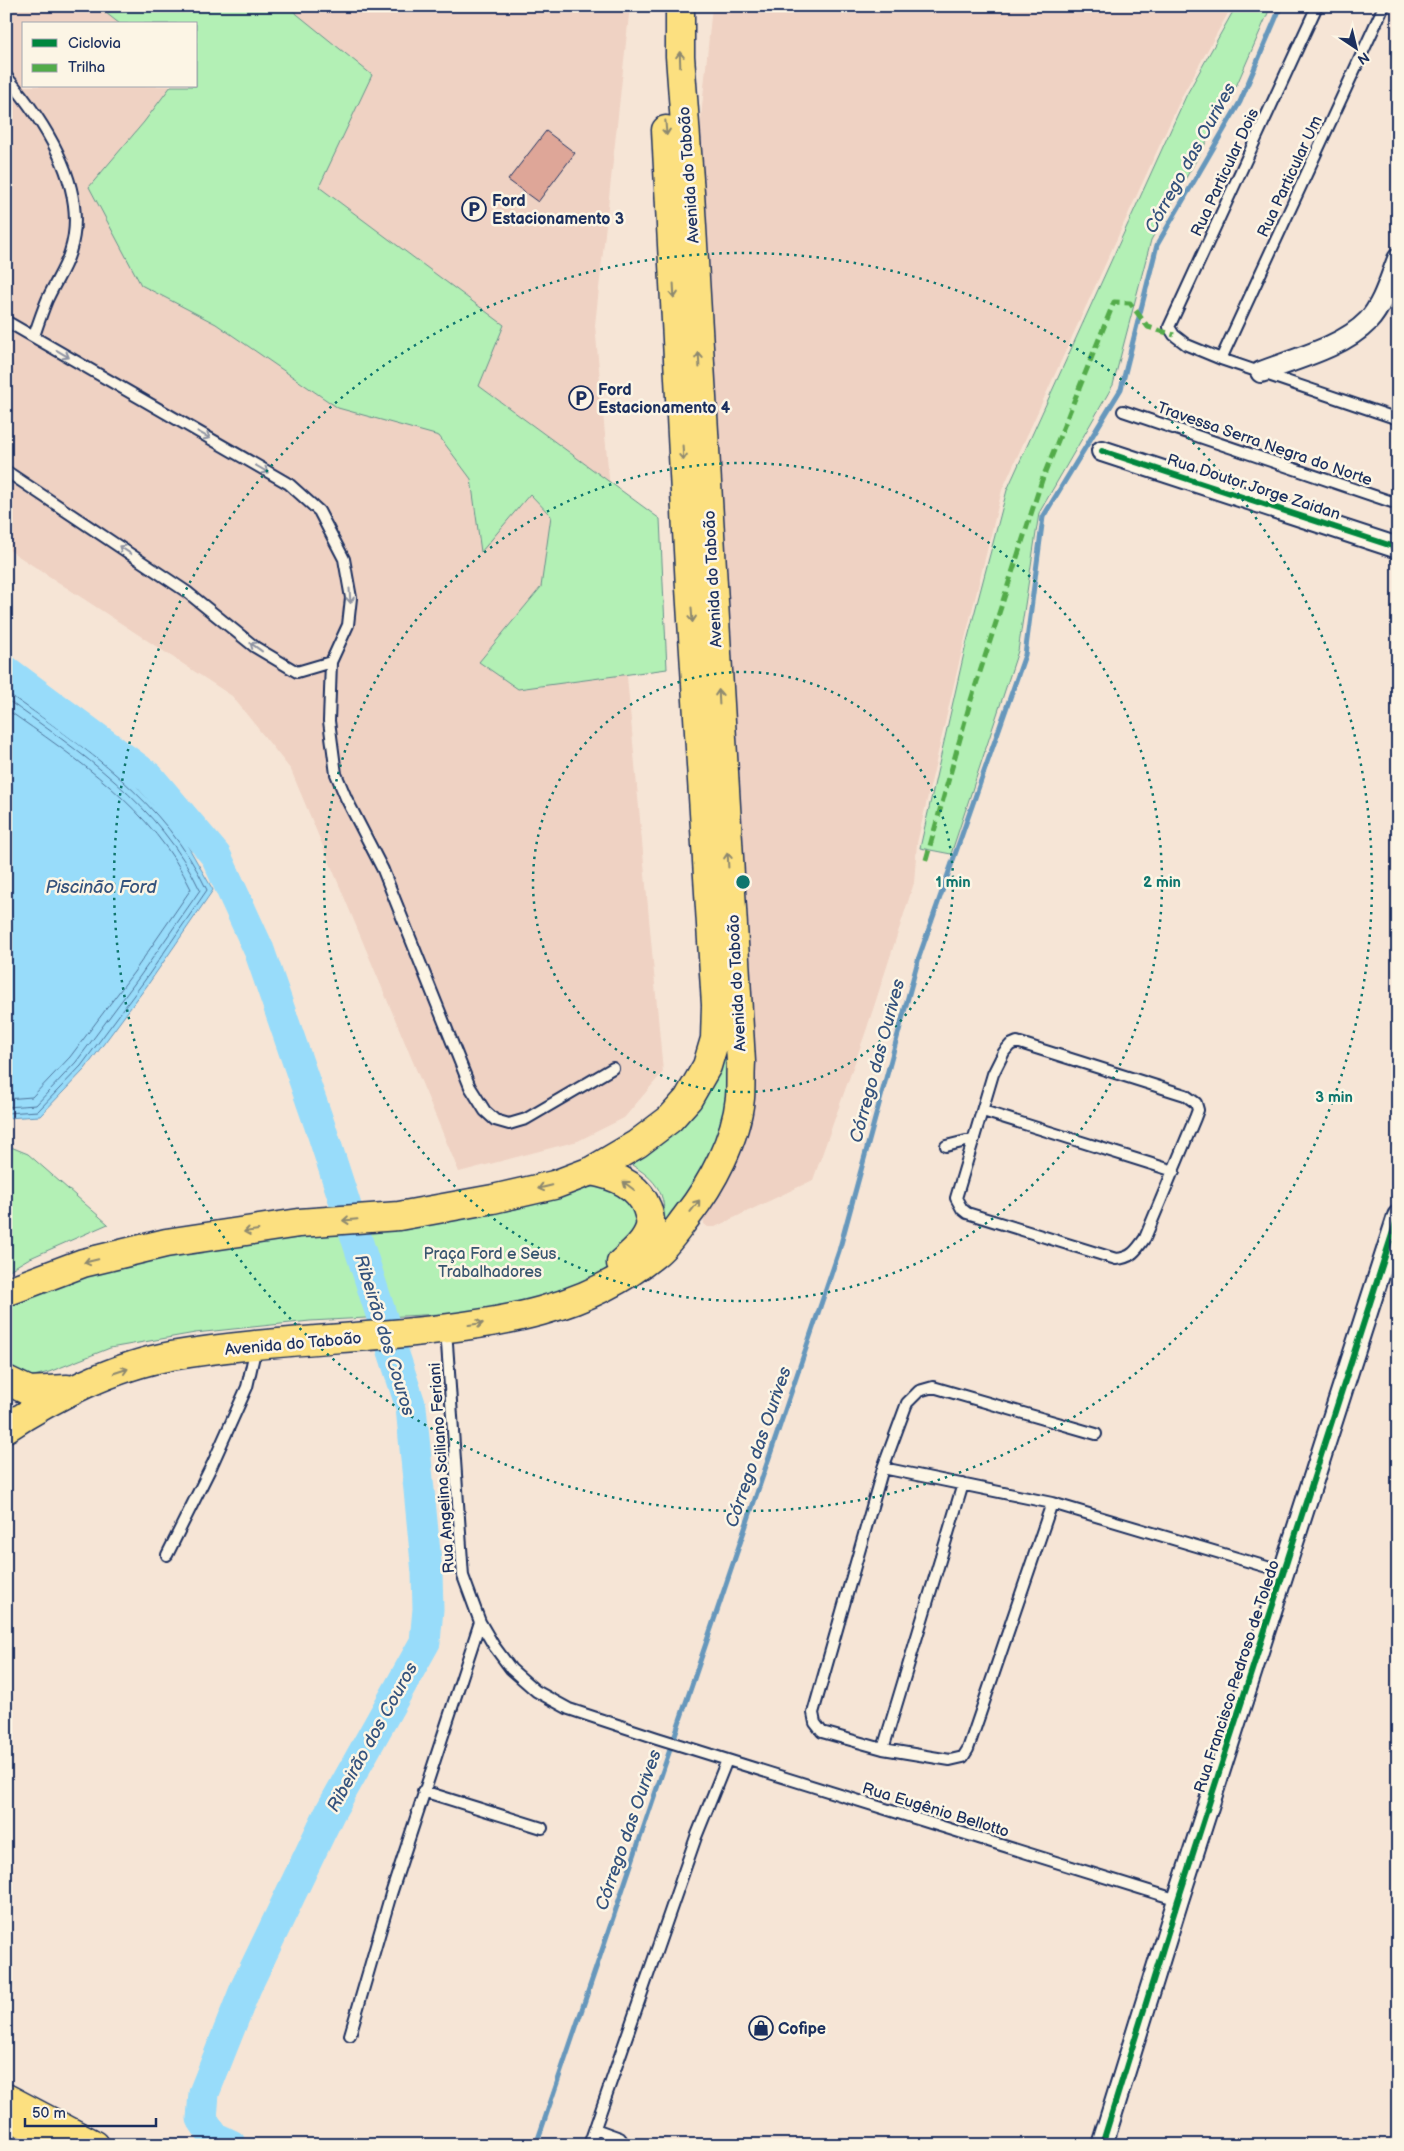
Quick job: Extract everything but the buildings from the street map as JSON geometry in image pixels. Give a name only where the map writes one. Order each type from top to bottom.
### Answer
[{"type":"main road","name":"Avenida do Taboão","points":[[7,1292],[83,1264],[166,1243],[299,1224],[399,1216],[493,1199],[554,1185],[591,1171],[637,1144],[670,1119],[688,1099],[703,1074],[715,1039],[716,1005],[690,588],[668,148],[662,80],[663,6]]},
{"type":"main road","name":"Avenida do Taboão","points":[[6,1428],[75,1388],[120,1371],[168,1357],[256,1346],[337,1340],[437,1329],[520,1317],[569,1303],[592,1293],[644,1241],[660,1232],[704,1194],[728,1145],[740,1100],[741,1062],[690,193],[680,56],[680,6]]},
{"type":"main road","points":[[591,1171],[614,1177],[629,1185],[638,1193],[660,1232]]},
{"type":"main road","points":[[6,1380],[29,1390],[46,1391],[75,1388]]},
{"type":"main road","points":[[6,2098],[95,2145]]},
{"type":"main road","points":[[6,2116],[76,2145]]},
{"type":"street","points":[[1261,372],[1340,341],[1356,331],[1369,320],[1382,299],[1398,259]]},
{"type":"street","name":"Rua Doutor Jorge Zaidan","points":[[1102,451],[1398,548]]},
{"type":"street","name":"Rua Francisco Pedroso de Toledo","points":[[1102,2145],[1178,1900],[1398,1216]]},
{"type":"lane","name":"Rua Particular Dois","points":[[1221,359],[1187,345],[1174,335],[1169,327],[1317,6]]},
{"type":"lane","name":"Rua Particular Um","points":[[1221,359],[1384,6]]},
{"type":"lane","points":[[6,76],[24,97],[49,137],[72,185],[75,215],[70,251],[47,300],[34,336]]},
{"type":"lane","points":[[6,321],[289,484],[319,511],[344,559],[352,598],[348,625],[331,662],[329,721],[336,774],[346,798],[383,870],[470,1087],[485,1111],[496,1120],[509,1124],[526,1120],[613,1068]]},
{"type":"lane","points":[[1221,359],[1398,418]]},
{"type":"lane","name":"Travessa Serra Negra do Norte","points":[[1123,411],[1398,504]]},
{"type":"lane","points":[[6,471],[187,592],[256,647],[278,661],[297,672],[331,662]]},
{"type":"lane","points":[[1017,1042],[1185,1095],[1192,1098],[1198,1110],[1145,1238],[1134,1253],[1126,1259],[1116,1259],[967,1213],[962,1209],[956,1198],[983,1111],[993,1074],[1004,1052],[1010,1045],[1017,1042]]},
{"type":"lane","points":[[983,1111],[1174,1171]]},
{"type":"lane","points":[[946,1146],[974,1140]]},
{"type":"lane","name":"Rua Angelina Sciliano Feriani","points":[[437,1329],[463,1576],[470,1600],[494,1646],[511,1668],[536,1691],[569,1709],[686,1747]]},
{"type":"lane","points":[[167,1555],[212,1465],[247,1387],[256,1346]]},
{"type":"lane","points":[[1052,1503],[968,1749],[963,1757],[950,1760],[883,1750],[822,1732],[815,1722],[813,1713],[884,1468],[907,1403],[919,1391],[933,1387],[1096,1434]]},
{"type":"lane","points":[[884,1468],[1052,1503],[1284,1572]]},
{"type":"lane","points":[[883,1750],[963,1484]]},
{"type":"lane","points":[[350,2035],[424,1791],[480,1622]]},
{"type":"lane","name":"Rua Eugênio Bellotto","points":[[686,1747],[1178,1900]]},
{"type":"lane","points":[[589,2145],[696,1837],[727,1760]]},
{"type":"lane","points":[[424,1791],[542,1828]]},
{"type":"lane","points":[[595,2129],[620,2138],[625,2145]]},
{"type":"shaded area","points":[[6,6],[630,6],[595,325],[663,1072],[624,1118],[578,1141],[459,1172],[291,770],[232,696],[6,548]]},
{"type":"shaded area","points":[[712,6],[1232,6],[1183,94],[1002,490],[917,843],[914,883],[866,1031],[813,1180],[715,1227],[708,1227],[704,1224],[703,1218],[714,1197],[693,199]]},
{"type":"green space","points":[[97,6],[287,6],[372,75],[319,187],[504,325],[479,386],[660,519],[667,669],[518,689],[479,662],[541,587],[551,516],[530,494],[481,552],[471,479],[439,436],[338,408],[216,324],[141,285],[89,187],[144,122],[170,88],[198,88],[198,22],[117,22]]},
{"type":"green space","points":[[1236,6],[1271,6],[1231,98],[1151,240],[1113,385],[1039,513],[1018,651],[951,854],[920,848],[965,649],[1007,490],[1187,94]]},
{"type":"green space","points":[[731,1031],[732,1082],[711,1168],[662,1228],[664,1204],[657,1186],[643,1172],[623,1160]]},
{"type":"green space","points":[[6,1145],[28,1154],[108,1224],[28,1259],[6,1272]]},
{"type":"green space","name":"Praça Ford e Seus Trabalhadores","points":[[603,1185],[622,1190],[641,1220],[610,1269],[595,1280],[497,1311],[310,1321],[195,1333],[110,1348],[34,1376],[20,1375],[6,1369],[6,1311],[24,1298],[64,1282],[180,1253],[241,1243],[396,1229],[452,1221],[516,1209]]},
{"type":"water","name":"Piscinão Ford","points":[[6,686],[127,776],[182,836],[213,890],[149,983],[85,1069],[40,1116],[6,1118]]},
{"type":"waterway","name":"Córrego das Ourives","points":[[536,2145],[839,1251],[919,957],[1025,655],[1043,517],[1121,389],[1157,245],[1240,102],[1281,6]]},
{"type":"waterway","name":"Ribeirão dos Couros","points":[[6,671],[149,777],[216,856],[259,950],[323,1135],[411,1407],[427,1573],[428,1609],[425,1642],[329,1814],[246,1987],[204,2093],[202,2119],[214,2137],[231,2145]]},
{"type":"marked path","points":[[926,860],[970,703],[1042,480],[1114,302],[1130,303],[1148,327],[1174,335]]},
{"type":"cycle path","points":[[1102,451],[1398,548]]},
{"type":"cycle path","points":[[1102,2145],[1178,1900],[1398,1216]]},
{"type":"place","name":"Ford Estacionamento 3","points":[[474,209]]},
{"type":"place","name":"Ford Estacionamento 4","points":[[581,398]]},
{"type":"place","name":"Cofipe","points":[[761,2028]]}]
